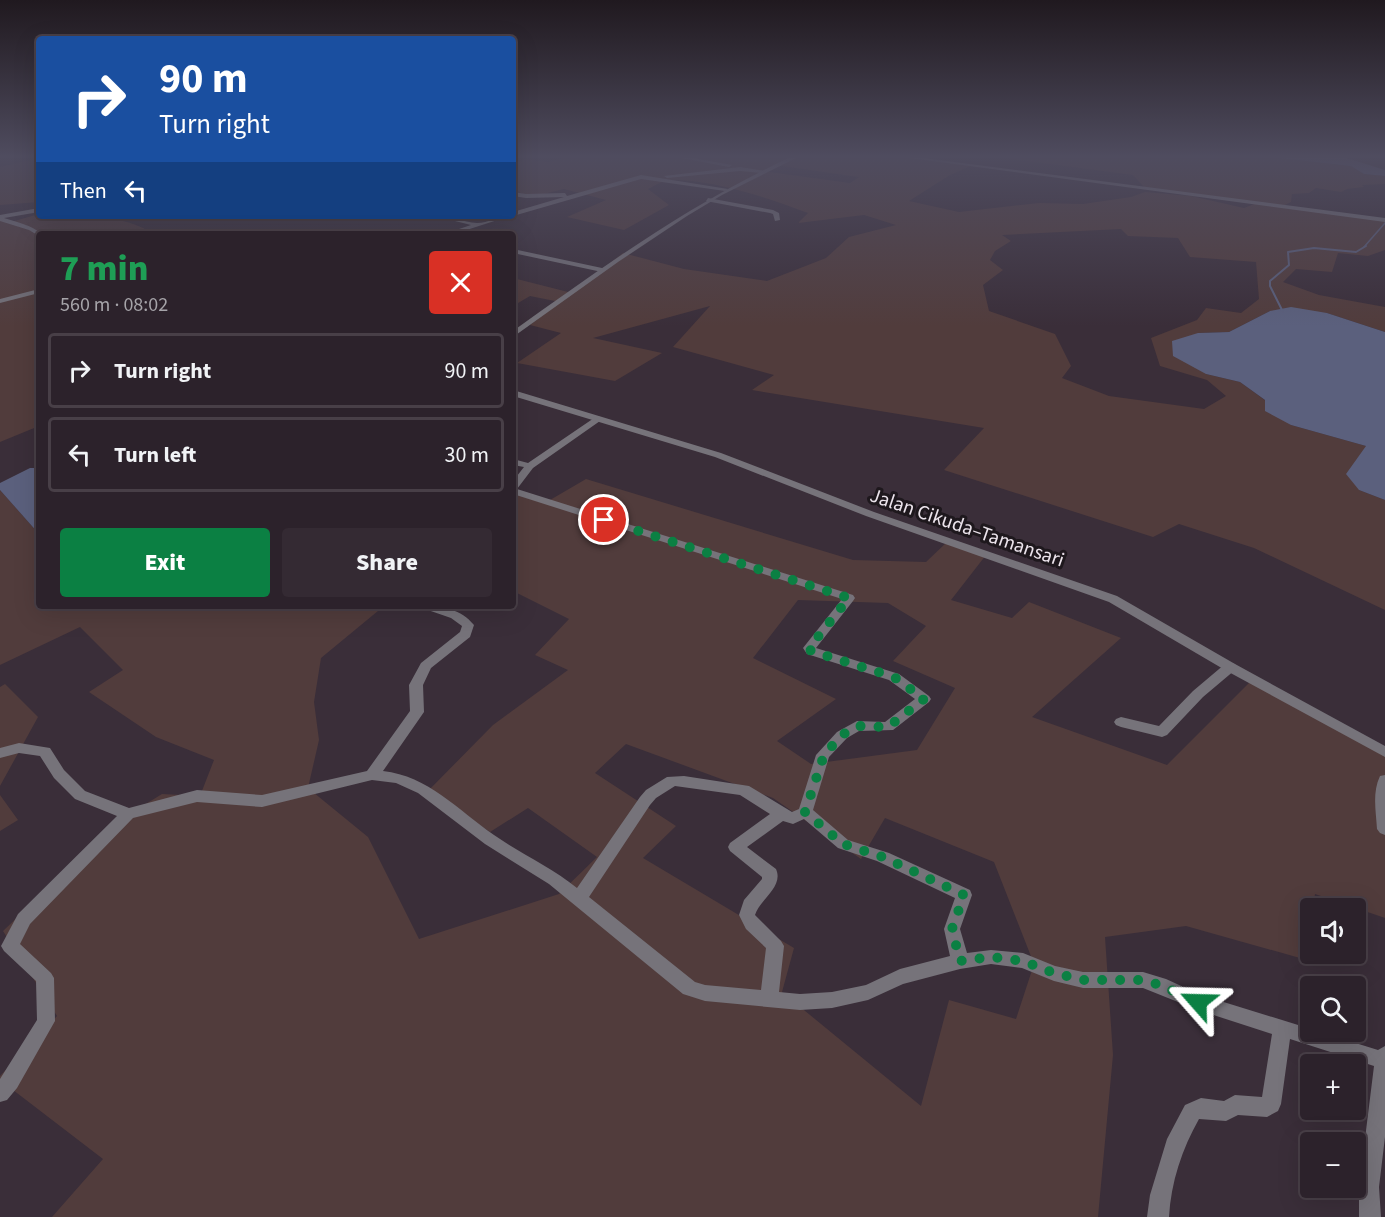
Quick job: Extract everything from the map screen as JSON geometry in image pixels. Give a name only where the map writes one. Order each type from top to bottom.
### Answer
[{"type":"street","points":[[516,333],[685,213]]},
{"type":"street","points":[[775,213],[777,220]]},
{"type":"street","points":[[1328,213],[1383,220]]},
{"type":"street","points":[[0,218],[36,232]]},
{"type":"street","points":[[452,219],[480,225]]},
{"type":"street","points":[[469,231],[498,219]]},
{"type":"street","points":[[516,252],[602,270]]},
{"type":"street","points":[[0,301],[36,292]]},
{"type":"street","name":"Jalan Cikuda–Tamansari","points":[[516,394],[718,455],[870,514],[1092,590],[1113,599],[1230,667],[1385,752]]},
{"type":"street","points":[[516,485],[530,466],[597,419]]},
{"type":"street","points":[[516,463],[530,466]]},
{"type":"street","points":[[516,490],[849,598],[809,648],[811,651],[894,677],[924,699],[888,727],[857,726],[842,735],[824,755],[805,812],[792,818],[781,814],[744,790],[684,781],[672,782],[651,794],[579,898]]},
{"type":"street","points":[[372,775],[417,712],[417,684],[426,666],[466,634],[468,625],[455,615],[438,609]]},
{"type":"street","points":[[1121,722],[1162,732],[1198,694],[1230,667]]},
{"type":"street","points":[[0,753],[19,748],[45,752],[59,774],[80,795],[128,814]]},
{"type":"street","points":[[0,1093],[10,1083],[46,1021],[45,978],[5,946],[24,919],[128,814],[197,796],[262,801],[372,775],[398,778],[423,789],[490,840],[555,879],[688,988],[705,993],[800,1002],[832,1000],[868,992],[900,977],[960,961],[991,957],[1023,961],[1054,973],[1083,980],[1143,980],[1198,1002],[1282,1030],[1384,1059],[1369,1187],[1370,1217]]},
{"type":"street","points":[[1385,780],[1382,796],[1385,829]]},
{"type":"street","points":[[805,812],[843,844],[883,857],[964,895],[952,929],[960,961]]},
{"type":"street","points":[[768,999],[775,946],[752,924],[747,915],[750,905],[770,881],[770,874],[736,847],[781,814]]},
{"type":"street","points":[[1158,1217],[1160,1195],[1178,1139],[1192,1112],[1201,1108],[1226,1111],[1235,1106],[1267,1107],[1271,1104],[1282,1030]]},
{"type":"shaded area","points":[[577,213],[655,213],[624,230],[567,217]]},
{"type":"shaded area","points":[[808,213],[1332,213],[1385,220],[1385,250],[1368,256],[1338,253],[1332,272],[1296,269],[1283,282],[1319,295],[1385,307],[1385,332],[1327,313],[1270,311],[1229,332],[1198,333],[1206,374],[1240,382],[1266,401],[1291,425],[1366,446],[1359,490],[1385,500],[1385,610],[1254,548],[1179,524],[1153,537],[944,470],[984,428],[752,390],[774,375],[673,347],[710,306],[593,338],[662,353],[615,381],[517,363],[561,333],[530,325],[560,302],[530,296],[516,304],[516,279],[572,293],[623,253],[684,269],[767,281],[826,258],[849,237],[896,225],[864,215],[798,223]],"holes":[[[1121,229],[1128,236],[1178,238],[1190,257],[1256,262],[1259,299],[1241,313],[1206,308],[1197,320],[1151,338],[1160,366],[1207,380],[1226,396],[1204,409],[1109,396],[1062,378],[1071,366],[1055,334],[989,311],[983,285],[1003,270],[990,260],[995,251],[1011,241],[1002,235]]]},
{"type":"shaded area","points":[[36,215],[36,219],[113,219],[128,222],[148,231],[36,231],[36,427],[0,442],[0,220],[11,222]]},
{"type":"shaded area","points":[[586,479],[853,560],[926,562],[947,542],[986,555],[951,600],[1012,618],[1029,602],[1121,638],[1032,717],[1167,765],[1252,680],[1385,749],[1385,918],[1366,911],[1366,898],[1327,898],[1315,894],[1314,898],[1300,898],[1300,958],[1186,926],[1105,937],[1113,1055],[1098,1217],[52,1217],[103,1159],[0,1080],[0,1076],[57,1016],[3,931],[118,821],[162,794],[200,796],[214,760],[156,737],[89,692],[123,670],[80,627],[0,665],[0,490],[36,531],[36,609],[380,609],[321,658],[314,702],[319,740],[308,788],[368,837],[419,939],[559,894],[597,857],[528,808],[490,832],[428,791],[493,725],[568,670],[535,655],[569,619],[516,592],[516,490],[550,500]],"holes":[[[798,600],[888,603],[926,626],[893,661],[955,688],[917,750],[811,764],[777,741],[836,699],[753,658]],[[626,744],[773,798],[861,859],[885,818],[994,862],[1034,964],[1016,1019],[949,1000],[921,1106],[782,992],[794,948],[643,858],[676,826],[595,773]]]},
{"type":"shaded area","points":[[5,684],[38,717],[0,786],[0,687]]},
{"type":"shaded area","points":[[0,795],[18,820],[0,831]]},
{"type":"water","points":[[1291,307],[1327,313],[1385,332],[1385,500],[1359,490],[1346,474],[1366,446],[1291,425],[1265,411],[1265,400],[1240,382],[1206,374],[1173,356],[1172,341],[1198,333],[1229,332],[1270,311]]},
{"type":"water","points":[[30,468],[36,468],[36,531],[0,490],[0,483]]},
{"type":"waterway","points":[[1364,247],[1385,223]]},
{"type":"waterway","points":[[1283,312],[1270,286],[1270,281],[1289,265],[1288,252],[1314,248],[1356,252],[1366,246]]},
{"type":"route","points":[[604,520],[849,598],[809,648],[811,651],[894,677],[924,699],[888,727],[857,726],[842,735],[824,755],[805,812],[843,844],[883,857],[964,895],[952,929],[960,961],[991,957],[1023,961],[1042,966],[1054,973],[1083,980],[1143,980],[1198,1002]]}]
